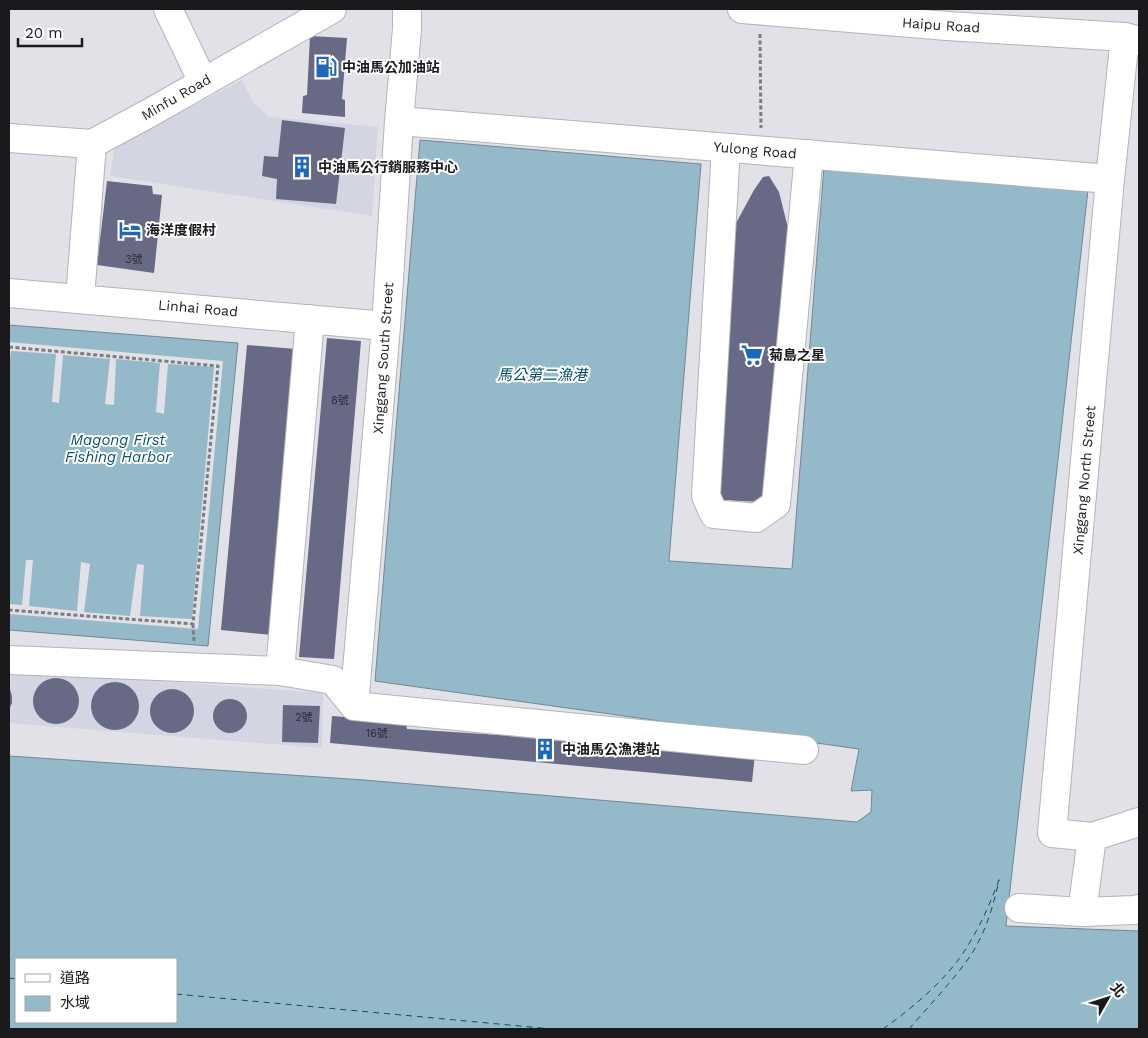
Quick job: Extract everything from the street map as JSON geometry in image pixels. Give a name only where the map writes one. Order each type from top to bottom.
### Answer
[{"type":"street","points":[[168,9],[202,82]]},
{"type":"street","name":"Minfu Road","points":[[92,144],[332,9]]},
{"type":"street","name":"Xinggang South Street","points":[[354,706],[386,326],[407,9]]},
{"type":"street","name":"Haipu Road","points":[[754,9],[947,18],[1132,39]]},
{"type":"street","name":"Xinggang North Street","points":[[1132,39],[1110,178],[1052,833],[1092,837],[1139,822]]},
{"type":"street","name":"Yulong Road","points":[[400,121],[1110,178]]},
{"type":"street","points":[[9,138],[92,144],[80,298]]},
{"type":"street","points":[[726,148],[706,496],[714,514],[756,518],[776,504],[809,154]]},
{"type":"street","name":"Linhai Road","points":[[9,292],[386,326]]},
{"type":"street","points":[[280,671],[310,318]]},
{"type":"street","points":[[9,660],[280,671],[333,680],[354,706],[804,750]]},
{"type":"street","points":[[1082,912],[1092,837]]},
{"type":"street","points":[[1019,908],[1082,912],[1134,910],[1139,908]]},
{"type":"path","points":[[754,9],[762,150]]},
{"type":"path","points":[[9,347],[218,366],[194,625],[9,610]]},
{"type":"shaded area","name":"中油馬公行銷服務中心","points":[[242,80],[253,102],[269,117],[378,127],[372,216],[110,176],[115,147]]},
{"type":"shaded area","points":[[9,670],[323,693],[322,748],[9,723]]},
{"type":"water","name":"馬公第二漁港","points":[[420,140],[701,164],[669,561],[792,569],[824,167],[1088,190],[1006,926],[1139,931],[1139,1029],[9,1029],[9,756],[364,780],[857,822],[871,812],[872,790],[851,791],[859,749],[375,681]]},
{"type":"water","name":"Magong First Fishing Harbor","points":[[9,325],[238,343],[208,646],[9,630]]},
{"type":"pier","points":[[9,342],[223,361],[198,629],[9,614],[9,604],[22,605],[26,560],[33,560],[29,606],[77,611],[81,562],[90,564],[84,612],[130,616],[137,564],[144,565],[140,616],[192,619],[214,367],[168,364],[164,414],[156,412],[160,363],[116,359],[114,405],[105,404],[110,359],[63,355],[59,403],[52,402],[56,354],[11,351],[9,367]]},
{"type":"building","name":"中油馬公加油站","points":[[310,36],[347,38],[342,99],[345,100],[345,117],[302,113],[303,96],[307,95]]},
{"type":"building","name":"中油馬公行銷服務中心","points":[[282,120],[345,128],[336,204],[276,199],[277,179],[262,176],[264,156],[278,157]]},
{"type":"building","name":"菊島之星","points":[[769,176],[779,192],[789,232],[766,490],[760,502],[723,500],[717,488],[735,225],[763,177]]},
{"type":"building","name":"海洋度假村","points":[[107,181],[152,186],[153,194],[162,195],[154,273],[97,265]]},
{"type":"building","points":[[327,338],[361,341],[334,659],[299,657]]},
{"type":"building","points":[[247,345],[296,349],[272,635],[221,630]]},
{"type":"building","points":[[56,678],[69,682],[75,688],[79,701],[75,714],[69,720],[56,724],[43,720],[37,714],[33,701],[37,688],[43,682]]},
{"type":"building","points":[[115,682],[124,684],[132,689],[137,697],[139,706],[137,715],[132,723],[124,728],[115,730],[106,728],[98,723],[93,715],[91,706],[93,697],[98,689],[106,684]]},
{"type":"building","points":[[9,686],[12,703],[9,709]]},
{"type":"building","points":[[176,689],[188,695],[193,702],[193,720],[188,727],[181,732],[168,733],[160,730],[153,723],[150,707],[153,699],[160,692]]},
{"type":"building","points":[[230,699],[237,700],[242,704],[246,709],[246,723],[242,728],[237,732],[230,733],[223,732],[218,728],[214,723],[213,716],[214,709],[218,704],[223,700]]},
{"type":"building","points":[[283,705],[320,706],[318,743],[282,742]]},
{"type":"building","name":"中油馬公漁港站","points":[[332,716],[406,722],[407,729],[513,736],[514,730],[755,754],[752,782],[330,743]]},
{"type":"ferry route","points":[[883,1029],[931,990],[962,955],[979,926],[1001,875]]},
{"type":"ferry route","points":[[909,1029],[953,979],[972,953],[987,922],[999,880]]},
{"type":"ferry route","points":[[9,978],[15,979]]},
{"type":"ferry route","points":[[178,994],[552,1029]]},
{"type":"place","name":"中油馬公加油站","points":[[326,67]]},
{"type":"place","name":"中油馬公行銷服務中心","points":[[302,167]]},
{"type":"place","name":"海洋度假村","points":[[130,230]]},
{"type":"place","name":"菊島之星","points":[[752,355]]},
{"type":"place","name":"中油馬公漁港站","points":[[545,749]]}]
